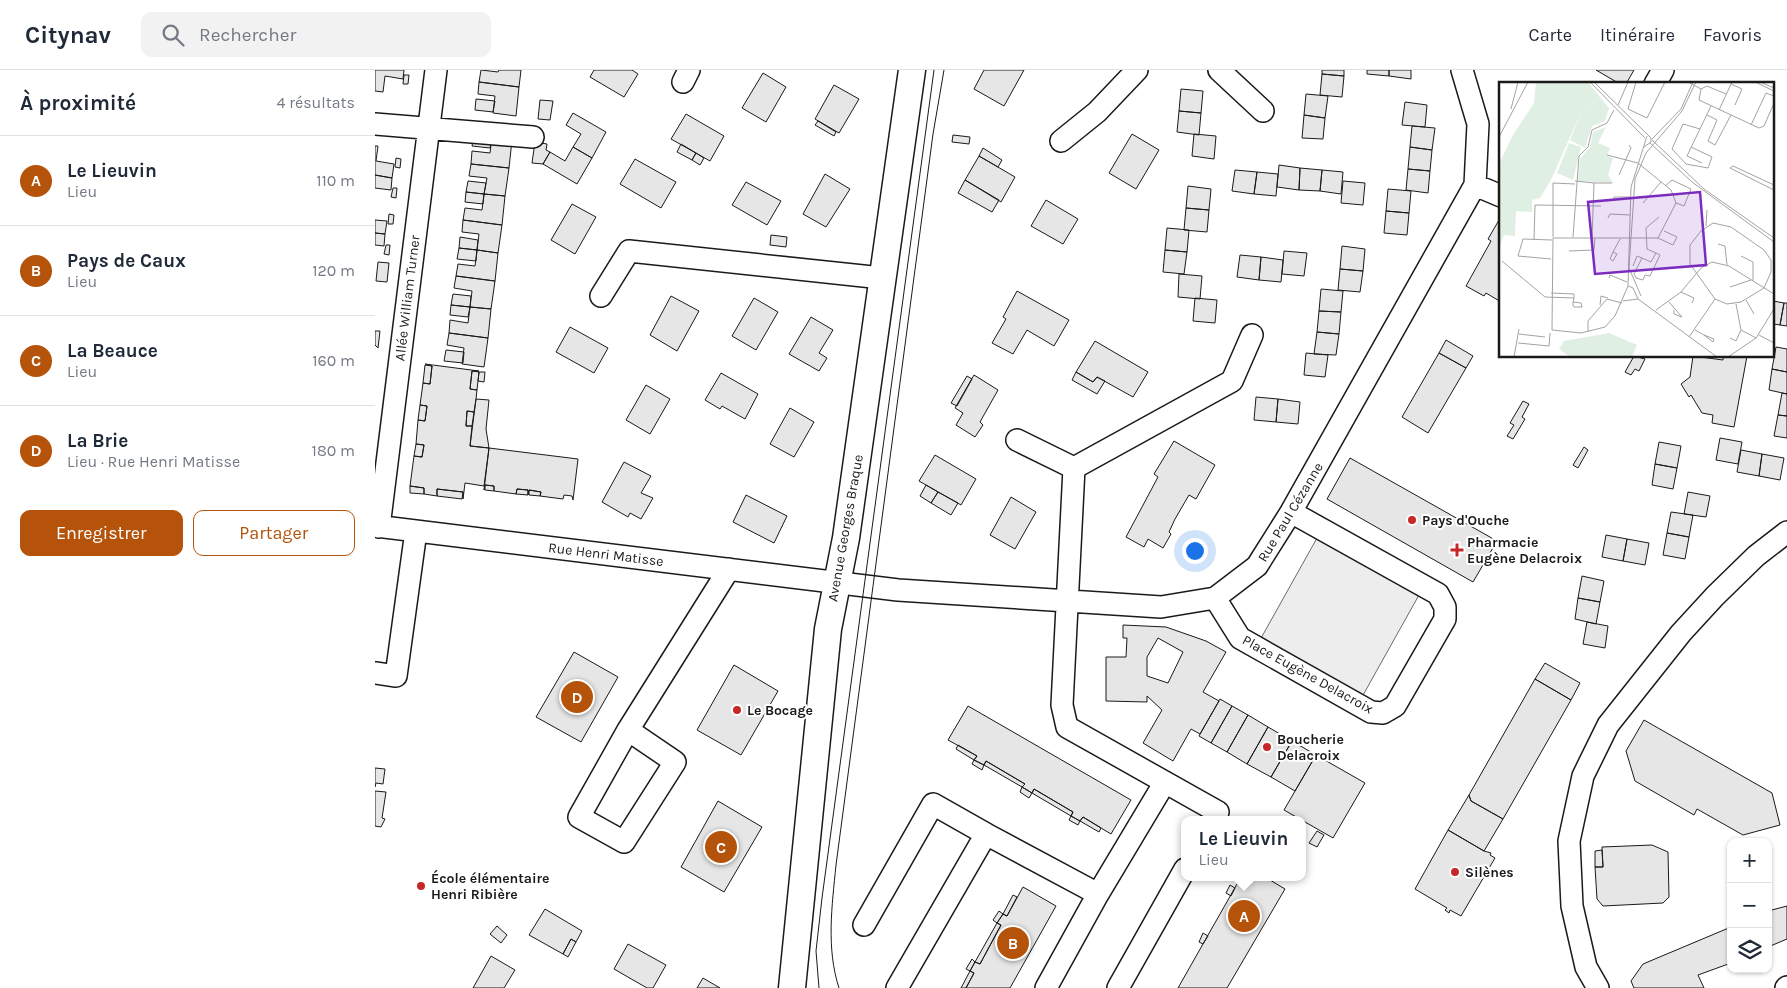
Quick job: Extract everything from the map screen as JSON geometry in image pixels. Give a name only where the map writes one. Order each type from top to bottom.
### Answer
[{"type":"street","name":"Allée William Turner","points":[[377,527],[436,70]]},
{"type":"street","name":"Avenue Georges Braque","points":[[793,988],[828,629],[846,538],[911,70]]},
{"type":"street","points":[[1061,141],[1097,112],[1137,70]]},
{"type":"street","points":[[1219,70],[1263,111]]},
{"type":"street","name":"Rue Paul Cézanne","points":[[837,582],[898,590],[1161,607],[1215,598],[1257,566],[1291,512],[1475,185],[1478,124],[1462,70]]},
{"type":"street","points":[[1656,82],[1663,70]]},
{"type":"street","points":[[375,124],[533,137]]},
{"type":"street","points":[[1475,185],[1499,195]]},
{"type":"street","points":[[601,296],[629,251],[882,278]]},
{"type":"street","points":[[1074,468],[1232,381],[1252,335]]},
{"type":"street","points":[[1017,440],[1074,468]]},
{"type":"street","points":[[1074,468],[1062,705],[1067,727],[1218,812],[1216,816]]},
{"type":"street","name":"Place Eugène Delacroix","points":[[1215,598],[1240,638],[1371,712],[1383,713],[1395,706],[1445,619],[1445,607],[1438,594],[1291,512]]},
{"type":"street","name":"Rue Henri Matisse","points":[[377,527],[837,582]]},
{"type":"street","points":[[375,673],[396,676],[416,531]]},
{"type":"street","points":[[1598,988],[1586,967],[1572,906],[1569,842],[1583,776],[1608,725],[1681,633],[1756,556],[1787,532]]},
{"type":"street","points":[[628,730],[675,762],[624,842],[579,817],[628,730],[729,570]]},
{"type":"street","points":[[1046,988],[1165,782]]},
{"type":"street","points":[[865,925],[933,804],[1099,894]]},
{"type":"street","points":[[897,988],[986,834]]},
{"type":"street","points":[[1117,988],[1181,876]]},
{"type":"shaded area","points":[[1317,538],[1419,595],[1362,697],[1260,640]]},
{"type":"building","points":[[375,70],[404,70],[403,79],[385,76],[383,92],[375,91]]},
{"type":"building","points":[[481,70],[498,72],[499,70],[521,70],[519,87],[479,82]]},
{"type":"building","points":[[594,70],[632,70],[638,74],[624,97],[590,77]]},
{"type":"building","points":[[984,70],[1024,70],[1004,106],[974,89]]},
{"type":"building","points":[[1322,70],[1344,70],[1344,76],[1322,74]]},
{"type":"building","points":[[1367,70],[1389,70],[1389,76],[1367,74]]},
{"type":"building","points":[[1389,70],[1411,70],[1411,79],[1389,76]]},
{"type":"building","points":[[1596,70],[1634,70],[1627,82],[1617,82]]},
{"type":"building","points":[[763,73],[786,87],[766,122],[742,108]]},
{"type":"building","points":[[1322,74],[1344,76],[1342,97],[1320,95]]},
{"type":"building","points":[[404,75],[409,75],[408,84],[403,84]]},
{"type":"building","points":[[479,82],[519,87],[516,116],[493,113],[495,96],[478,94]]},
{"type":"building","points":[[834,85],[859,99],[839,133],[815,119]]},
{"type":"building","points":[[1181,89],[1203,91],[1201,113],[1179,111]]},
{"type":"building","points":[[1306,94],[1328,96],[1325,118],[1304,115]]},
{"type":"building","points":[[476,99],[495,101],[493,112],[475,110]]},
{"type":"building","points":[[540,100],[553,101],[550,120],[538,119]]},
{"type":"building","points":[[1405,102],[1427,105],[1425,127],[1402,125]]},
{"type":"building","points":[[1179,111],[1201,113],[1199,135],[1177,132]]},
{"type":"building","points":[[573,113],[606,132],[592,158],[573,147],[581,134],[566,125]]},
{"type":"building","points":[[686,114],[724,136],[710,161],[671,139]]},
{"type":"building","points":[[1304,115],[1325,118],[1323,139],[1302,138]]},
{"type":"building","points":[[818,121],[836,132],[834,136],[815,125]]},
{"type":"building","points":[[1412,126],[1435,128],[1432,150],[1410,147]]},
{"type":"building","points":[[1132,134],[1159,150],[1136,189],[1109,173]]},
{"type":"building","points":[[1194,134],[1216,136],[1214,159],[1192,156]]},
{"type":"building","points":[[474,135],[492,138],[490,148],[472,146]]},
{"type":"building","points":[[953,135],[970,137],[969,144],[952,142]]},
{"type":"building","points":[[492,137],[512,140],[509,168],[471,164],[472,151],[490,153]]},
{"type":"building","points":[[535,142],[547,144],[546,150],[550,152],[543,164],[532,163]]},
{"type":"building","points":[[681,144],[696,153],[692,160],[677,152]]},
{"type":"building","points":[[375,146],[378,146],[376,161],[394,164],[392,178],[375,175]]},
{"type":"building","points":[[573,147],[592,158],[577,184],[543,164],[550,152],[565,161]]},
{"type":"building","points":[[1410,147],[1432,150],[1430,171],[1408,169]]},
{"type":"building","points":[[983,148],[1002,160],[998,167],[979,156]]},
{"type":"building","points":[[696,153],[704,158],[700,165],[692,160]]},
{"type":"building","points":[[979,156],[1015,177],[1001,202],[965,180]]},
{"type":"building","points":[[396,158],[401,159],[400,168],[395,167]]},
{"type":"building","points":[[635,159],[676,182],[661,208],[620,184]]},
{"type":"building","points":[[471,164],[509,168],[505,196],[484,194],[487,178],[469,176]]},
{"type":"building","points":[[1279,165],[1300,168],[1299,190],[1277,187]]},
{"type":"building","points":[[1300,168],[1322,170],[1320,191],[1299,190]]},
{"type":"building","points":[[1408,169],[1430,171],[1428,193],[1406,190]]},
{"type":"building","points":[[1235,170],[1257,172],[1254,194],[1232,191]]},
{"type":"building","points":[[1322,170],[1343,172],[1341,194],[1320,191]]},
{"type":"building","points":[[1257,172],[1278,174],[1276,196],[1254,194]]},
{"type":"building","points":[[825,174],[850,189],[826,227],[803,214]]},
{"type":"building","points":[[375,175],[392,178],[391,190],[375,188]]},
{"type":"building","points":[[965,180],[999,200],[992,212],[958,193]]},
{"type":"building","points":[[468,181],[486,183],[484,194],[466,192]]},
{"type":"building","points":[[1343,181],[1365,183],[1363,205],[1341,203]]},
{"type":"building","points":[[746,182],[781,201],[767,225],[732,205]]},
{"type":"building","points":[[1188,186],[1211,189],[1209,210],[1186,208]]},
{"type":"building","points":[[393,188],[397,188],[396,198],[391,197]]},
{"type":"building","points":[[1388,189],[1411,191],[1409,213],[1386,211]]},
{"type":"building","points":[[466,192],[484,194],[483,204],[465,202]]},
{"type":"building","points":[[484,194],[505,196],[502,225],[463,220],[465,208],[482,210]]},
{"type":"building","points":[[1046,200],[1078,219],[1063,244],[1031,226]]},
{"type":"building","points":[[572,204],[596,217],[575,254],[551,240]]},
{"type":"building","points":[[1186,208],[1209,210],[1207,232],[1184,230]]},
{"type":"building","points":[[1386,211],[1409,213],[1407,235],[1384,233]]},
{"type":"building","points":[[389,214],[394,215],[393,224],[388,224]]},
{"type":"building","points":[[375,220],[387,221],[385,234],[375,233]]},
{"type":"building","points":[[463,220],[502,225],[498,253],[477,250],[479,234],[462,232]]},
{"type":"building","points":[[1499,220],[1499,301],[1486,293],[1484,296],[1466,286],[1491,241],[1488,239]]},
{"type":"building","points":[[1167,228],[1189,230],[1187,252],[1165,250]]},
{"type":"building","points":[[375,233],[385,234],[384,246],[375,245]]},
{"type":"building","points":[[771,235],[787,237],[786,247],[770,245]]},
{"type":"building","points":[[460,237],[478,240],[477,250],[459,248]]},
{"type":"building","points":[[386,245],[390,245],[389,255],[384,254]]},
{"type":"building","points":[[1342,246],[1365,249],[1363,271],[1340,269]]},
{"type":"building","points":[[459,248],[477,250],[476,261],[457,259]]},
{"type":"building","points":[[477,250],[498,253],[495,281],[456,276],[458,264],[475,266]]},
{"type":"building","points":[[1165,250],[1187,252],[1184,274],[1163,272]]},
{"type":"building","points":[[1284,251],[1307,253],[1304,276],[1282,274]]},
{"type":"building","points":[[1240,255],[1261,257],[1259,280],[1237,277]]},
{"type":"building","points":[[1261,257],[1283,260],[1281,282],[1259,280]]},
{"type":"building","points":[[378,262],[389,263],[387,282],[376,281]]},
{"type":"building","points":[[1340,269],[1363,271],[1360,292],[1338,290]]},
{"type":"building","points":[[1179,274],[1202,276],[1200,299],[1178,297]]},
{"type":"building","points":[[456,276],[495,281],[491,309],[470,307],[472,291],[454,288]]},
{"type":"building","points":[[1321,289],[1343,291],[1341,312],[1319,311]]},
{"type":"building","points":[[1017,291],[1069,320],[1054,346],[1027,330],[1013,354],[992,343],[1006,319],[1003,317]]},
{"type":"building","points":[[453,294],[471,296],[470,307],[451,305]]},
{"type":"building","points":[[671,296],[699,311],[677,351],[650,335]]},
{"type":"building","points":[[754,298],[778,312],[756,350],[732,336]]},
{"type":"building","points":[[1195,298],[1217,300],[1215,323],[1193,321]]},
{"type":"building","points":[[1775,301],[1784,303],[1780,325],[1775,324]]},
{"type":"building","points":[[1784,303],[1787,303],[1787,326],[1780,325]]},
{"type":"building","points":[[451,305],[470,307],[468,317],[450,315]]},
{"type":"building","points":[[470,307],[491,309],[488,338],[449,333],[450,320],[468,323]]},
{"type":"building","points":[[1319,311],[1341,312],[1339,334],[1317,332]]},
{"type":"building","points":[[811,317],[833,330],[819,353],[827,358],[819,371],[789,354]]},
{"type":"building","points":[[570,327],[608,348],[594,373],[556,352]]},
{"type":"building","points":[[375,331],[380,331],[378,348],[375,345]]},
{"type":"building","points":[[1317,332],[1339,334],[1336,355],[1314,354]]},
{"type":"building","points":[[449,333],[488,338],[484,367],[462,364],[464,348],[447,345]]},
{"type":"building","points":[[1446,340],[1473,356],[1466,368],[1439,353]]},
{"type":"building","points":[[1095,341],[1148,372],[1133,397],[1097,377],[1093,382],[1076,372]]},
{"type":"building","points":[[1776,347],[1787,349],[1787,372],[1772,369]]},
{"type":"building","points":[[446,350],[464,352],[463,363],[444,361]]},
{"type":"building","points":[[1306,353],[1328,355],[1325,377],[1304,375]]},
{"type":"building","points":[[1439,353],[1466,368],[1428,433],[1402,417]]},
{"type":"building","points":[[1633,358],[1645,359],[1639,371],[1635,369],[1631,375],[1625,372]]},
{"type":"building","points":[[1693,358],[1723,360],[1723,358],[1747,358],[1734,427],[1712,423],[1713,415],[1702,413],[1691,395],[1689,397],[1681,384],[1690,377]]},
{"type":"building","points":[[425,364],[479,371],[472,371],[470,389],[477,390],[474,412],[467,411],[466,426],[472,426],[470,446],[489,448],[484,486],[465,483],[463,499],[463,492],[437,489],[437,496],[424,494],[424,488],[410,486],[414,456],[422,457],[424,445],[416,444],[418,420],[425,421],[427,406],[420,405],[423,383],[430,384],[432,366]]},
{"type":"building","points":[[425,365],[432,366],[430,384],[423,383]]},
{"type":"building","points":[[1772,369],[1787,372],[1787,394],[1769,390]]},
{"type":"building","points":[[472,371],[479,372],[477,390],[470,389]]},
{"type":"building","points":[[479,372],[485,372],[484,382],[478,381]]},
{"type":"building","points":[[1076,372],[1093,382],[1097,377],[1105,381],[1097,394],[1072,380]]},
{"type":"building","points":[[721,373],[758,394],[745,419],[722,406],[720,409],[705,400]]},
{"type":"building","points":[[974,375],[998,390],[980,422],[983,425],[975,437],[956,425],[963,413],[955,408]]},
{"type":"building","points":[[967,376],[972,379],[957,406],[951,403]]},
{"type":"building","points":[[646,385],[670,399],[650,434],[626,420]]},
{"type":"building","points":[[1782,393],[1787,394],[1787,416],[1778,415]]},
{"type":"building","points":[[1256,397],[1278,399],[1276,422],[1254,420]]},
{"type":"building","points":[[476,399],[489,400],[486,429],[489,448],[470,446]]},
{"type":"building","points":[[1278,399],[1300,402],[1298,424],[1276,422]]},
{"type":"building","points":[[1523,401],[1529,404],[1522,417],[1525,419],[1513,439],[1507,436],[1514,425],[1510,423]]},
{"type":"building","points":[[420,405],[427,406],[425,421],[418,420]]},
{"type":"building","points":[[790,408],[814,422],[794,457],[770,444]]},
{"type":"building","points":[[467,411],[474,412],[472,426],[466,426]]},
{"type":"building","points":[[1778,415],[1787,416],[1787,438],[1774,436]]},
{"type":"building","points":[[1720,438],[1742,442],[1738,464],[1716,460]]},
{"type":"building","points":[[1174,441],[1215,465],[1196,499],[1189,495],[1175,519],[1169,532],[1171,534],[1163,548],[1148,539],[1144,547],[1126,537],[1158,477],[1154,474]]},
{"type":"building","points":[[1659,442],[1681,446],[1677,468],[1655,464]]},
{"type":"building","points":[[416,444],[424,445],[422,457],[414,456]]},
{"type":"building","points":[[1584,447],[1588,450],[1578,468],[1573,465]]},
{"type":"building","points":[[489,448],[578,459],[573,500],[572,496],[564,495],[563,499],[540,496],[541,492],[529,490],[528,495],[528,490],[517,489],[516,494],[494,491],[494,486],[485,485],[484,490]]},
{"type":"building","points":[[1741,450],[1762,454],[1759,476],[1737,472]]},
{"type":"building","points":[[1762,454],[1784,458],[1780,480],[1759,476]]},
{"type":"building","points":[[935,455],[976,479],[961,505],[919,481]]},
{"type":"building","name":"Pays d'Ouche","points":[[1350,458],[1497,541],[1473,582],[1327,499]]},
{"type":"building","points":[[624,462],[651,476],[641,493],[653,498],[641,519],[630,513],[628,517],[602,502]]},
{"type":"building","points":[[1655,464],[1677,468],[1673,489],[1652,485]]},
{"type":"building","points":[[485,485],[494,486],[494,491],[485,490]]},
{"type":"building","points":[[926,485],[938,492],[931,503],[920,496]]},
{"type":"building","points":[[410,486],[424,488],[424,494],[410,493]]},
{"type":"building","points":[[437,489],[463,492],[462,499],[437,496]]},
{"type":"building","points":[[517,489],[528,490],[528,495],[516,494]]},
{"type":"building","points":[[529,490],[541,492],[540,496],[529,495]]},
{"type":"building","points":[[938,492],[958,503],[951,515],[931,503]]},
{"type":"building","points":[[1688,492],[1710,496],[1706,517],[1684,514]]},
{"type":"building","points":[[746,495],[787,516],[774,543],[733,522]]},
{"type":"building","points":[[1011,497],[1036,512],[1015,549],[990,535]]},
{"type":"building","points":[[1671,512],[1693,515],[1689,537],[1667,533]]},
{"type":"building","points":[[1667,533],[1689,537],[1685,559],[1663,555]]},
{"type":"building","points":[[1606,535],[1627,539],[1623,561],[1602,557]]},
{"type":"building","points":[[1627,539],[1649,543],[1645,565],[1623,561]]},
{"type":"building","points":[[1582,576],[1604,581],[1600,602],[1578,598]]},
{"type":"building","points":[[1578,598],[1600,602],[1596,624],[1575,619]]},
{"type":"building","points":[[1587,622],[1608,626],[1605,648],[1583,644]]},
{"type":"building","points":[[1123,625],[1166,627],[1206,641],[1226,652],[1203,692],[1219,701],[1200,734],[1191,729],[1173,761],[1143,743],[1162,710],[1147,696],[1147,702],[1106,701],[1106,657],[1126,657],[1127,638],[1123,638]],"holes":[[[1158,638],[1183,652],[1168,683],[1147,676],[1147,657]]]},
{"type":"building","points":[[574,652],[618,677],[581,742],[536,717]]},
{"type":"building","points":[[1545,663],[1580,683],[1571,700],[1535,679]]},
{"type":"building","name":"Le Bocage","points":[[734,665],[778,691],[741,755],[697,730]]},
{"type":"building","points":[[1535,679],[1571,700],[1503,819],[1471,801],[1469,795]]},
{"type":"building","points":[[1220,699],[1232,706],[1211,743],[1199,736]]},
{"type":"building","points":[[968,706],[1131,800],[1111,834],[1083,817],[1080,821],[1071,816],[1073,812],[1034,789],[1032,793],[1022,787],[1025,784],[986,761],[984,765],[974,760],[977,756],[948,740]]},
{"type":"building","points":[[1232,706],[1248,715],[1227,752],[1211,743]]},
{"type":"building","points":[[1248,715],[1268,727],[1247,764],[1227,752]]},
{"type":"building","points":[[1644,720],[1772,793],[1780,825],[1743,835],[1697,809],[1694,815],[1635,781],[1626,751]]},
{"type":"building","points":[[1268,727],[1292,741],[1271,777],[1247,764]]},
{"type":"building","points":[[1292,741],[1316,755],[1295,791],[1271,777]]},
{"type":"building","points":[[958,745],[977,756],[974,760],[956,749]]},
{"type":"building","points":[[1316,755],[1365,783],[1333,838],[1306,823],[1306,816],[1294,816],[1284,810]]},
{"type":"building","points":[[974,760],[984,765],[982,770],[972,764]]},
{"type":"building","points":[[986,761],[1025,784],[1022,787],[984,765]]},
{"type":"building","points":[[375,768],[385,769],[383,784],[376,783],[375,787]]},
{"type":"building","points":[[1022,787],[1032,793],[1029,798],[1020,792]]},
{"type":"building","points":[[1034,789],[1073,812],[1071,816],[1032,793]]},
{"type":"building","points":[[375,791],[386,792],[382,818],[385,819],[381,827],[375,826]]},
{"type":"building","points":[[1469,795],[1471,801],[1503,819],[1484,851],[1448,830]]},
{"type":"building","points":[[718,801],[762,827],[724,892],[681,867]]},
{"type":"building","points":[[1071,816],[1080,821],[1078,825],[1069,820]]},
{"type":"building","points":[[1083,817],[1101,828],[1099,832],[1080,821]]},
{"type":"building","name":"Silènes","points":[[1448,830],[1484,851],[1491,853],[1490,855],[1495,858],[1461,916],[1450,910],[1449,913],[1445,910],[1447,908],[1415,889]]},
{"type":"building","points":[[1317,831],[1324,835],[1317,847],[1309,843]]},
{"type":"building","points":[[1652,845],[1668,852],[1669,897],[1663,903],[1603,906],[1597,899],[1595,867],[1603,867],[1602,847]]},
{"type":"building","points":[[1602,850],[1603,867],[1595,867],[1595,851]]},
{"type":"building","points":[[1239,881],[1272,881],[1285,889],[1227,988],[1178,988]]},
{"type":"building","points":[[1230,885],[1235,888],[1231,896],[1226,893]]},
{"type":"building","points":[[1023,887],[1056,906],[1010,988],[966,988],[974,973],[970,971],[975,962],[980,964],[1001,925],[997,923],[1003,914],[1007,916]]},
{"type":"building","points":[[1013,895],[1017,897],[1007,916],[1003,914]]},
{"type":"building","points":[[1787,906],[1787,939],[1772,945],[1772,928],[1772,910]]},
{"type":"building","points":[[545,909],[582,931],[576,942],[571,939],[563,954],[529,935]]},
{"type":"building","points":[[999,911],[1003,914],[997,923],[993,920]]},
{"type":"building","points":[[997,923],[1001,925],[980,964],[975,962]]},
{"type":"building","points":[[497,926],[507,935],[501,943],[490,934]]},
{"type":"building","points":[[1727,929],[1727,964],[1698,975],[1704,988],[1634,988],[1631,981],[1643,964]]},
{"type":"building","points":[[1203,933],[1208,936],[1203,944],[1199,942]]},
{"type":"building","points":[[571,939],[576,942],[568,957],[563,954]]},
{"type":"building","points":[[628,944],[666,965],[653,988],[647,988],[614,969]]},
{"type":"building","points":[[491,956],[515,970],[504,988],[473,988]]},
{"type":"building","points":[[972,959],[975,962],[970,971],[966,969]]},
{"type":"building","points":[[970,971],[974,973],[966,988],[961,988]]},
{"type":"building","points":[[703,978],[720,988],[697,988]]},
{"type":"tram line","points":[[819,988],[816,951],[822,898],[934,70]]},
{"type":"tram line","points":[[839,988],[832,958],[831,942],[836,865],[933,134],[944,70]]},
{"type":"place","name":"Pays d'Ouche","points":[[1412,520]]},
{"type":"place","name":"Pharmacie Eugène Delacroix","points":[[1457,550]]},
{"type":"place","name":"La Brie","points":[[577,697]]},
{"type":"place","name":"Le Bocage","points":[[737,710]]},
{"type":"place","name":"Boucherie Delacroix","points":[[1267,747]]},
{"type":"place","name":"La Beauce","points":[[721,847]]},
{"type":"place","name":"Silènes","points":[[1455,872]]},
{"type":"place","name":"École élémentaire Henri Ribière","points":[[421,886]]},
{"type":"place","name":"Le Lieuvin","points":[[1244,916]]},
{"type":"place","name":"Pays de Caux","points":[[1013,943]]}]
